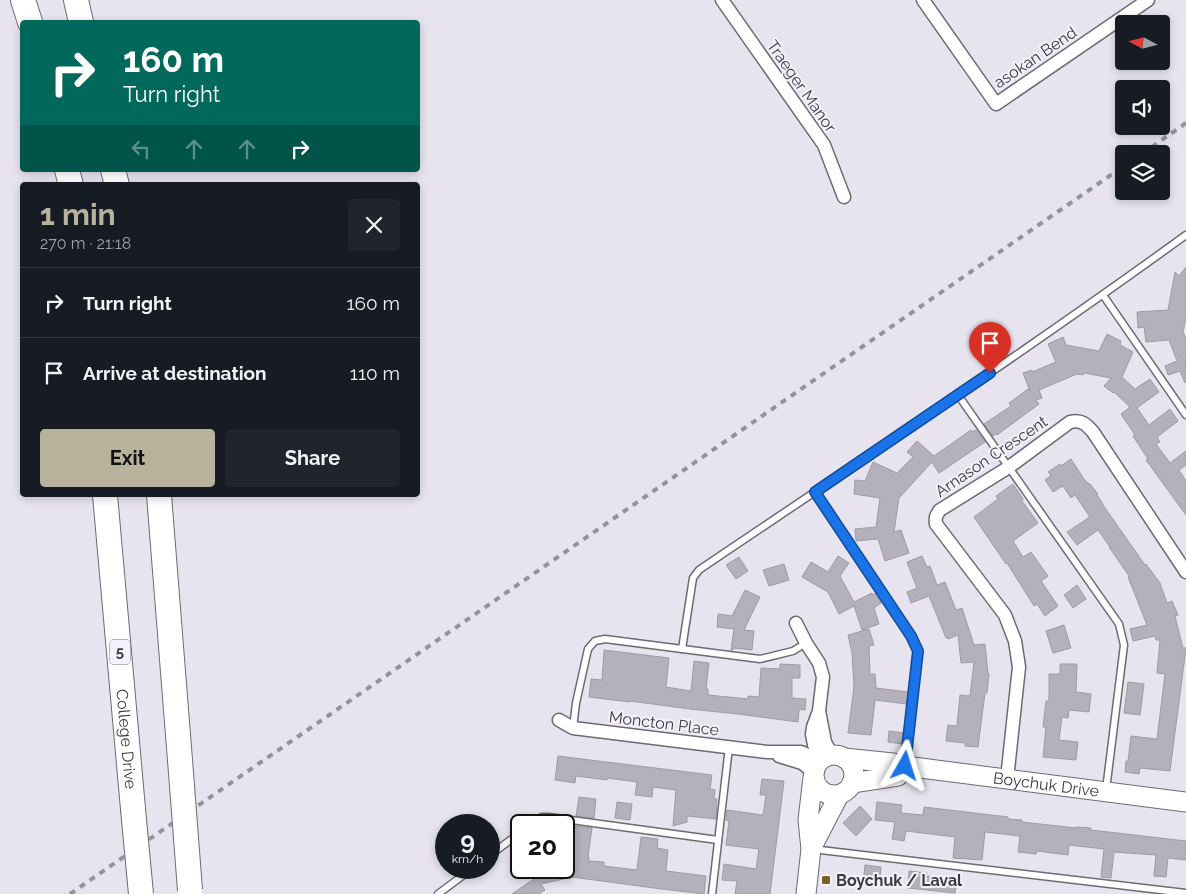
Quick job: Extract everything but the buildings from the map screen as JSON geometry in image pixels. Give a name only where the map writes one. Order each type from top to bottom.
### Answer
[{"type":"highway","points":[[23,0],[29,20]]},
{"type":"highway","points":[[76,0],[81,20]]},
{"type":"highway","name":"College Drive","points":[[105,497],[141,894]]},
{"type":"highway","points":[[159,497],[190,892]]},
{"type":"street","name":"Traeger Manor","points":[[722,0],[824,145],[844,197]]},
{"type":"street","name":"asokan Bend","points":[[923,0],[996,104],[1141,2]]},
{"type":"street","name":"Arnason Crescent","points":[[1007,779],[1019,667],[1015,641],[1005,615],[936,524],[936,514],[1009,467],[1070,422],[1077,420],[1084,422],[1093,432],[1186,572]]},
{"type":"street","points":[[796,623],[819,663],[823,677],[819,711],[825,742],[825,764],[808,820],[811,849],[806,894]]},
{"type":"street","name":"Moncton Place","points":[[558,720],[573,728],[767,752],[802,752],[825,764]]},
{"type":"street","name":"Boychuk Drive","points":[[825,764],[893,763],[1186,802]]},
{"type":"street","points":[[825,764],[818,787],[833,796],[846,789],[898,776],[905,766]]},
{"type":"street","points":[[811,849],[854,778],[852,766],[825,764]]},
{"type":"lane","points":[[682,649],[693,578],[699,570],[958,395],[1186,235]]},
{"type":"lane","points":[[1103,295],[1186,415]]},
{"type":"lane","points":[[958,395],[1119,624],[1124,645],[1105,792]]},
{"type":"lane","points":[[815,492],[911,636],[918,651],[905,766]]},
{"type":"lane","points":[[573,728],[576,703],[588,649],[595,642],[605,639],[760,659],[793,651],[806,643]]},
{"type":"lane","points":[[712,894],[728,747]]},
{"type":"lane","points":[[575,821],[718,840]]},
{"type":"lane","points":[[811,849],[1186,893]]},
{"type":"lane","points":[[438,894],[458,879]]},
{"type":"railway","points":[[1155,145],[1186,123]]},
{"type":"railway","points":[[70,894],[1115,172]]},
{"type":"place","name":"Boychuk / Laval","points":[[826,880]]},
{"type":"route","points":[[905,766],[918,651],[911,636],[815,492],[990,373]]}]
